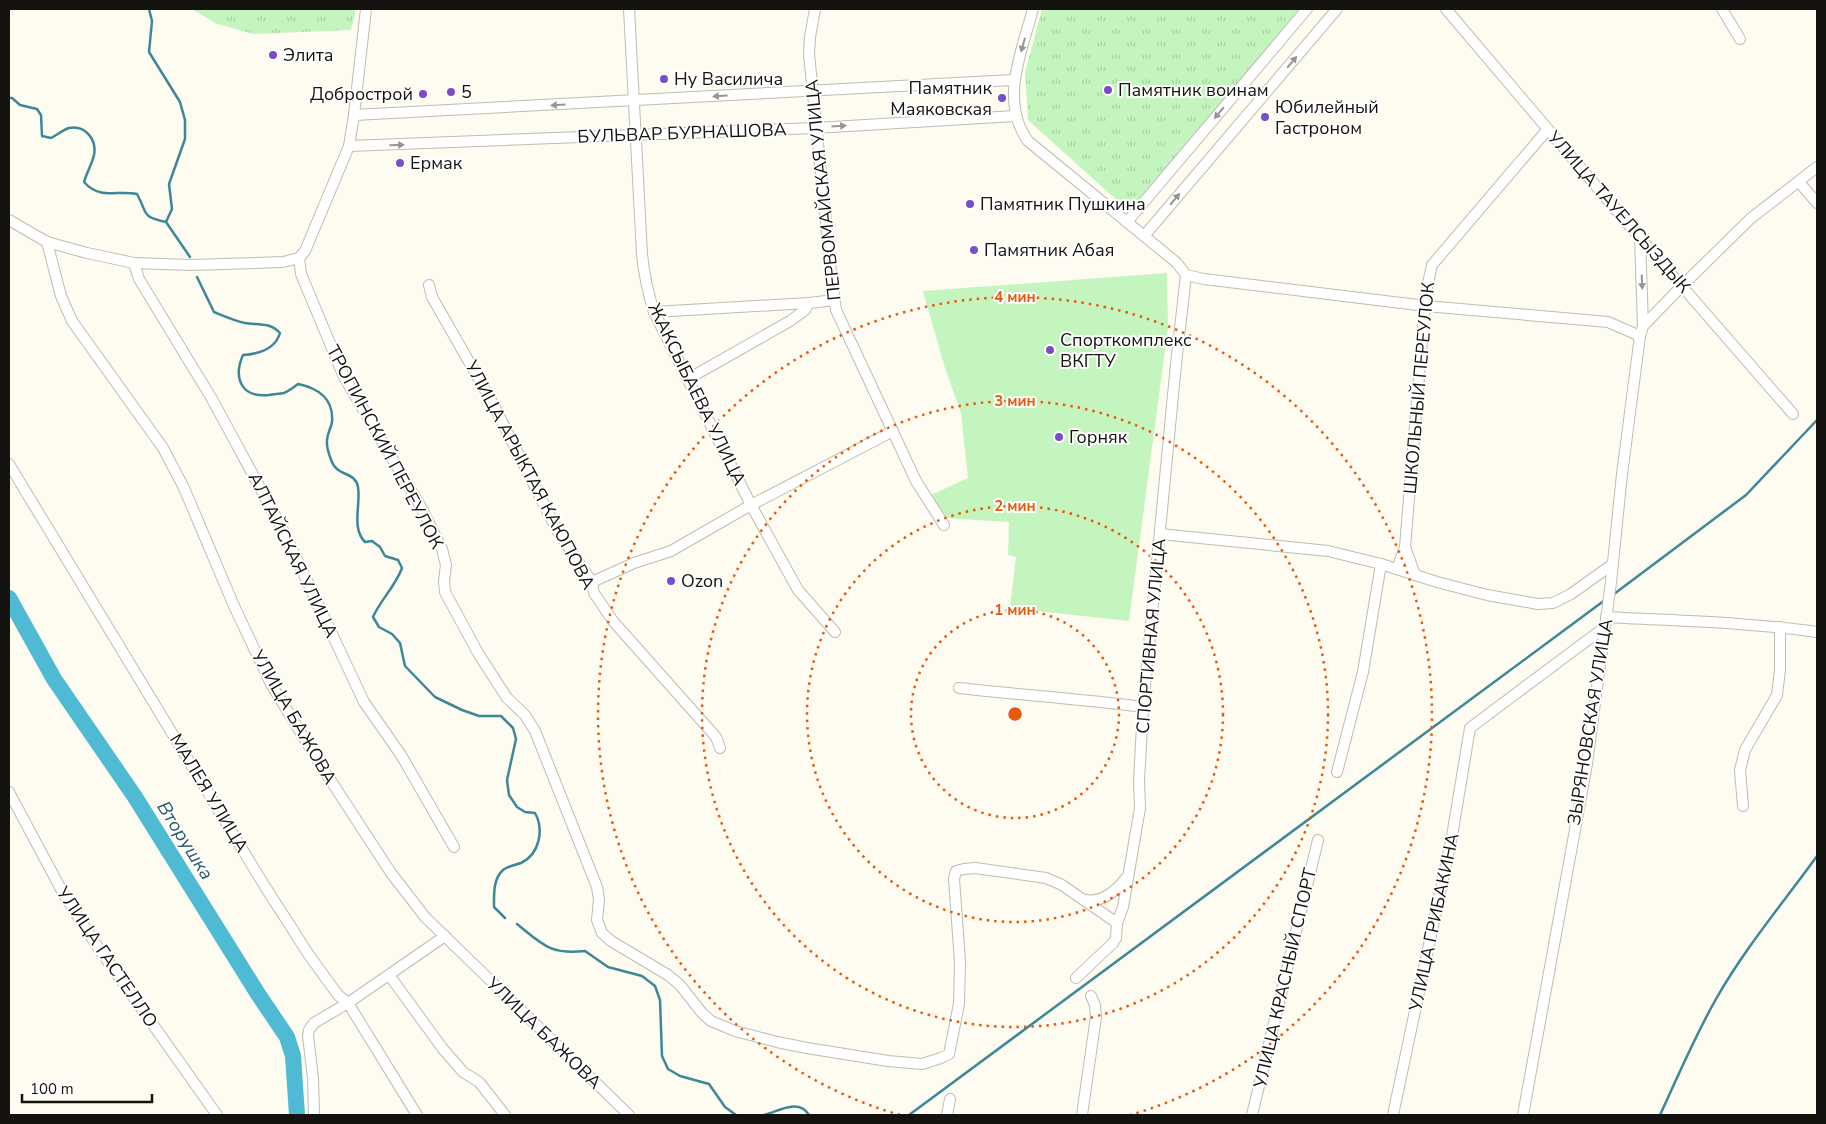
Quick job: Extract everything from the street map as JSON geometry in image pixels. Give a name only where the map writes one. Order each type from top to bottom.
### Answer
[{"type":"street","points":[[9,220],[46,242],[134,263],[191,265],[283,262],[299,258],[305,251],[349,146],[366,9]]},
{"type":"street","name":"ЖАКСЫБАЕВА УЛИЦА","points":[[629,9],[644,276],[654,312],[751,505],[798,590],[835,632]]},
{"type":"street","name":"ПЕРВОМАЙСКАЯ УЛИЦА","points":[[815,9],[808,54],[836,310],[916,481],[944,525]]},
{"type":"street","points":[[1033,9],[1013,80],[1015,116],[1020,130],[1028,141],[1177,263],[1186,275],[1213,280],[1426,306],[1608,322],[1642,331],[1682,286],[1750,219],[1817,167]]},
{"type":"street","points":[[1127,222],[1307,9]]},
{"type":"street","points":[[1144,236],[1337,9]]},
{"type":"street","name":"УЛИЦА ТАУЕЛСЫЗДЫК","points":[[1446,9],[1640,238],[1794,414]]},
{"type":"street","points":[[1722,9],[1740,39]]},
{"type":"street","name":"БУЛЬВАР БУРНАШОВА","points":[[354,115],[633,102],[812,90],[1013,80]]},
{"type":"street","name":"БУЛЬВАР БУРНАШОВА","points":[[349,146],[815,128],[1015,116]]},
{"type":"street","name":"ШКОЛЬНЫЙ ПЕРЕУЛОК","points":[[1397,569],[1405,547],[1426,306],[1429,275],[1432,265],[1448,243],[1548,129]]},
{"type":"street","points":[[1799,182],[1817,203]]},
{"type":"street","name":"ЗЫРЯНОВСКАЯ УЛИЦА","points":[[1523,1115],[1587,764],[1606,622],[1622,474],[1642,331],[1640,238]]},
{"type":"street","name":"УЛИЦА БАЖОВА","points":[[46,242],[61,296],[72,321],[163,448],[184,488],[234,606],[271,684],[320,764],[391,873],[425,917],[629,1115]]},
{"type":"street","name":"ТРОПИНСКИЙ ПЕРЕУЛОК","points":[[299,258],[302,274],[344,378],[421,507],[442,549],[446,566],[444,581],[446,592],[478,653],[502,691],[525,715],[535,731],[597,887],[599,900],[597,920],[602,933],[610,941],[668,975],[680,985],[702,1013],[711,1021],[735,1032],[807,1048],[888,1061],[922,1064],[949,1054],[959,996],[960,938],[954,879],[956,871],[964,868],[975,868],[1046,878],[1062,885],[1085,900]]},
{"type":"street","name":"АЛТАЙСКАЯ УЛИЦА","points":[[134,263],[140,279],[212,399],[284,532],[364,702],[401,755],[454,847]]},
{"type":"street","name":"СПОРТИВНАЯ УЛИЦА","points":[[1076,978],[1116,938],[1117,923],[1123,907],[1140,808],[1139,781],[1143,708],[1186,275]]},
{"type":"street","name":"УЛИЦА АРЫКТАЯ КАЮПОВА","points":[[429,285],[432,296],[493,404],[558,532],[592,582],[594,593],[613,621],[716,737],[720,748]]},
{"type":"street","points":[[654,312],[834,300]]},
{"type":"street","points":[[688,379],[790,321],[805,310],[809,303]]},
{"type":"street","points":[[592,582],[634,562],[671,551],[751,505],[892,430]]},
{"type":"street","name":"МАЛЕЯ УЛИЦА","points":[[9,464],[264,885],[309,955],[338,994],[348,1003],[417,1115]]},
{"type":"street","points":[[1160,534],[1328,551],[1381,564],[1487,595],[1538,604],[1553,602],[1571,594],[1613,564]]},
{"type":"street","points":[[1405,547],[1415,575]]},
{"type":"street","points":[[1337,772],[1363,672],[1381,564]]},
{"type":"street","points":[[1606,622],[1724,622],[1817,632]]},
{"type":"street","name":"УЛИЦА ГРИБАКИНА","points":[[1393,1115],[1452,836],[1470,728],[1606,622]]},
{"type":"street","points":[[1743,806],[1740,770],[1746,750],[1777,694],[1780,670],[1780,627]]},
{"type":"street","points":[[959,688],[1025,696],[1093,700],[1143,708]]},
{"type":"street","name":"УЛИЦА ГАСТЕЛЛО","points":[[9,792],[62,892],[94,943],[217,1115]]},
{"type":"street","name":"УЛИЦА КРАСНЫЙ СПОРТ","points":[[1252,1115],[1318,840]]},
{"type":"street","points":[[1085,900],[1093,902],[1101,900],[1122,883],[1128,875]]},
{"type":"street","points":[[1085,900],[1117,923]]},
{"type":"street","points":[[314,1115],[309,1030],[314,1023],[348,1003],[445,936]]},
{"type":"street","points":[[389,975],[443,1049],[463,1072],[479,1082],[505,1115]]},
{"type":"street","points":[[1082,1115],[1096,1017],[1095,1005],[1091,996]]},
{"type":"street","points":[[947,1115],[950,1098]]},
{"type":"green space","points":[[192,9],[356,9],[351,30],[253,34],[215,23]]},
{"type":"green space","points":[[1042,9],[1301,9],[1130,212],[1028,120],[1025,73]]},
{"type":"green space","name":"Горняк","points":[[1167,273],[1168,327],[1129,621],[1010,608],[1016,557],[1008,555],[1009,522],[944,518],[931,495],[968,478],[961,413],[945,368],[923,291]]},
{"type":"waterway","points":[[149,9],[152,21],[149,52],[180,102],[185,120],[185,139],[169,184],[172,209],[166,222]]},
{"type":"waterway","points":[[9,98],[12,98],[20,105],[37,109],[41,115],[42,136],[51,138],[69,128],[80,129],[89,134],[94,144],[94,155],[84,182],[90,188],[103,193],[137,194],[146,214],[166,222],[190,257]]},
{"type":"waterway","points":[[197,277],[214,312],[241,322],[272,327],[280,333],[278,339],[265,350],[243,355],[240,363],[239,379],[246,390],[259,395],[269,395],[284,393],[298,384],[312,388],[327,401],[332,414],[327,441],[328,451],[334,466],[357,482],[359,494],[358,530],[365,542],[372,541],[380,547],[385,556],[398,560],[402,568],[373,617],[379,627],[392,634],[400,643],[405,666],[435,697],[479,716],[501,716],[513,728],[516,739],[507,780],[509,795],[517,807],[525,812],[535,813],[540,833],[532,854],[521,863],[505,869],[497,878],[494,907],[505,918]]},
{"type":"waterway","points":[[1614,594],[1746,495],[1817,420]]},
{"type":"waterway","name":"Вторушка","points":[[9,598],[54,679],[135,797],[287,1037],[293,1056],[297,1115]]},
{"type":"waterway","points":[[909,1115],[1605,600]]},
{"type":"waterway","points":[[1660,1115],[1701,1027],[1727,980],[1817,856]]},
{"type":"waterway","points":[[517,924],[547,946],[563,951],[585,951],[608,967],[642,976],[655,986],[660,1000],[662,1056],[668,1069],[680,1076],[709,1084],[725,1107],[736,1115]]},
{"type":"waterway","points":[[764,1115],[794,1106],[800,1107],[809,1115]]},
{"type":"place","name":"Элита","points":[[273,55]]},
{"type":"place","name":"Ну Василича","points":[[664,79]]},
{"type":"place","name":"Памятник воинам","points":[[1108,90]]},
{"type":"place","name":"5","points":[[451,92]]},
{"type":"place","name":"Добрострой","points":[[423,94]]},
{"type":"place","name":"Памятник Маяковская","points":[[1002,98]]},
{"type":"place","name":"Юбилейный Гастроном","points":[[1265,117]]},
{"type":"place","name":"Ермак","points":[[400,163]]},
{"type":"place","name":"Памятник Пушкина","points":[[970,204]]},
{"type":"place","name":"Памятник Абая","points":[[974,250]]},
{"type":"place","name":"Спорткомплекс ВКГТУ","points":[[1050,350]]},
{"type":"place","name":"Горняк","points":[[1059,437]]},
{"type":"place","name":"Ozon","points":[[671,581]]}]
